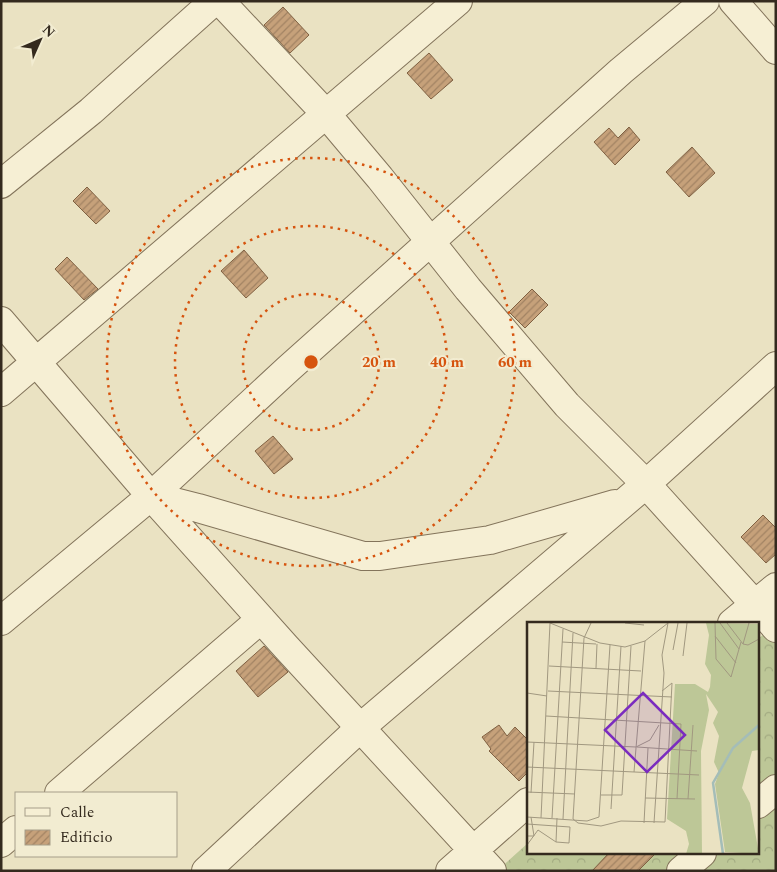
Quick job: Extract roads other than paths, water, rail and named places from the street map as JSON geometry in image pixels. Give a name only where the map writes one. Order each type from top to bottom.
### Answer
[{"type":"street","points":[[1,184],[91,111],[214,1]]},
{"type":"street","points":[[220,1],[327,115],[430,242],[567,405],[636,492],[755,604],[776,628]]},
{"type":"street","points":[[1,392],[458,1]]},
{"type":"street","points":[[1,621],[151,496],[288,369],[621,71],[705,1]]},
{"type":"street","points":[[733,1],[776,50]]},
{"type":"street","points":[[1,321],[151,496],[492,871]]},
{"type":"street","points":[[206,871],[360,728],[636,492],[776,366]]},
{"type":"street","points":[[151,496],[178,502],[364,556],[380,556],[490,540],[636,492]]},
{"type":"street","points":[[733,622],[776,587]]},
{"type":"street","points":[[60,792],[261,619]]},
{"type":"street","points":[[760,802],[776,789]]},
{"type":"street","points":[[450,871],[527,803]]},
{"type":"street","points":[[1,844],[15,831]]},
{"type":"street","points":[[682,871],[701,854]]}]
